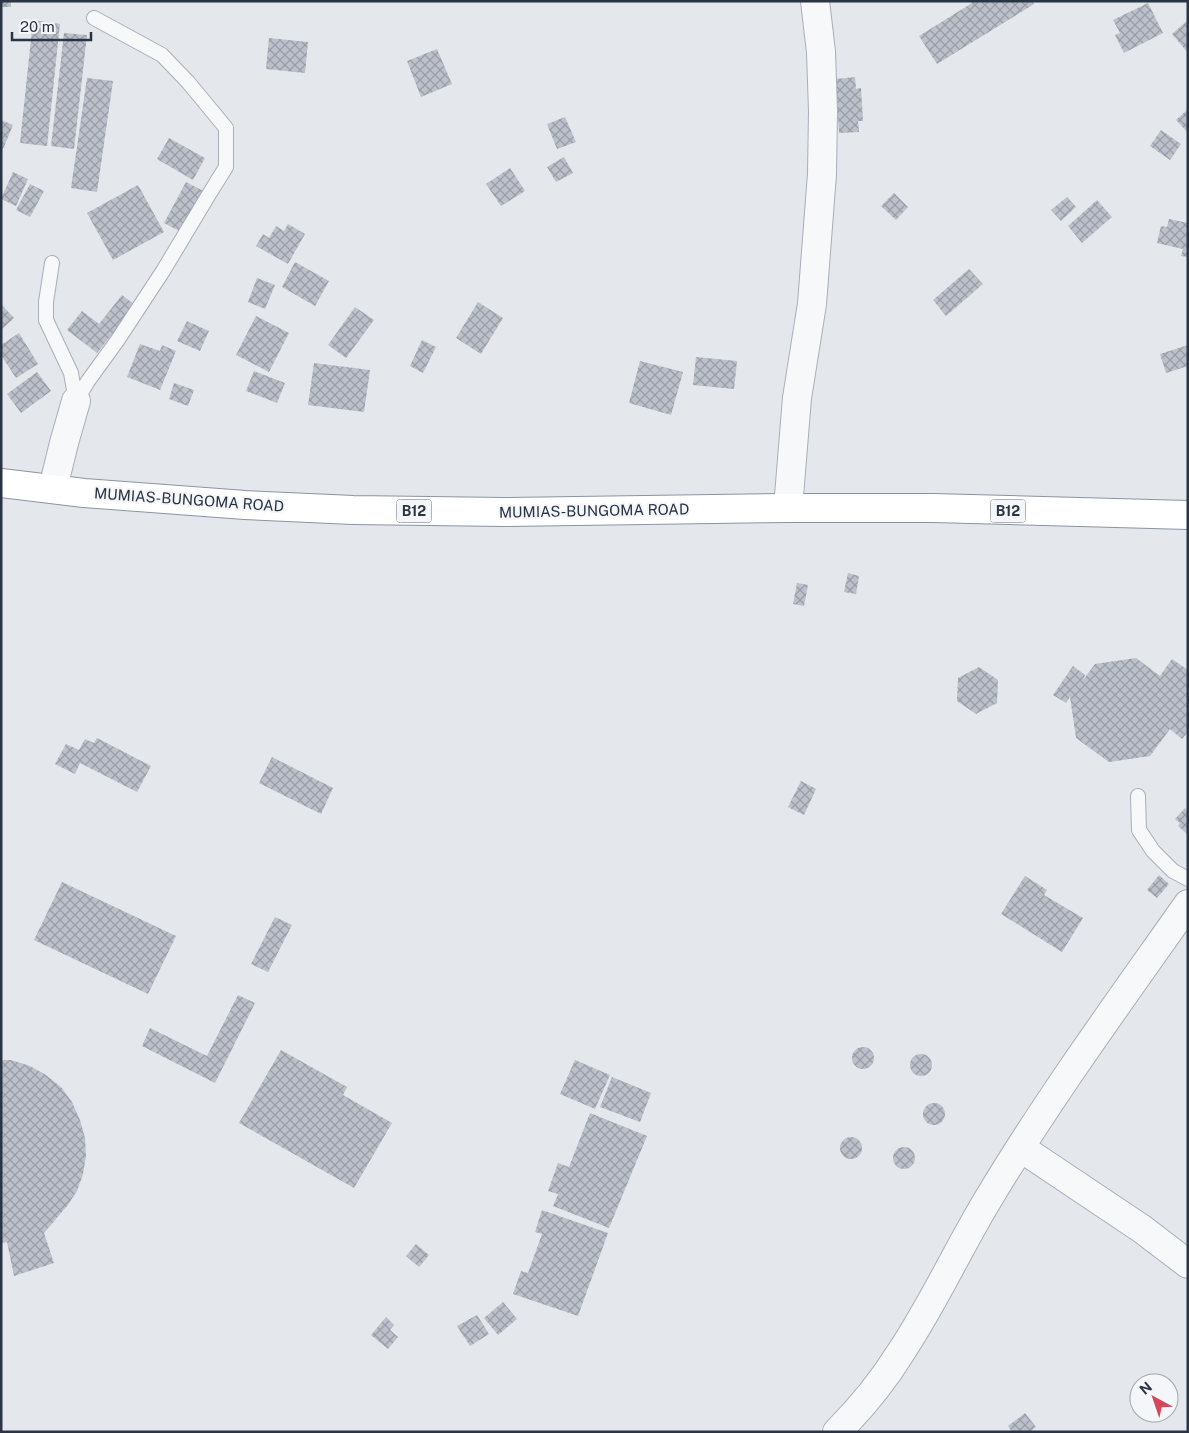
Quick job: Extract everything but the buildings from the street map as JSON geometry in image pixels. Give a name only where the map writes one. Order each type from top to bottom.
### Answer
[{"type":"highway","name":"MUMIAS-BUNGOMA ROAD","points":[[1,483],[84,493],[245,505],[353,510],[504,512],[933,508],[1188,516]]},
{"type":"street","points":[[788,508],[797,398],[812,304],[820,198],[823,112],[821,52],[815,1]]},
{"type":"street","points":[[53,488],[76,401]]},
{"type":"street","points":[[837,1432],[858,1410],[901,1352],[1020,1148],[1188,904]]},
{"type":"street","points":[[1020,1148],[1142,1229],[1188,1264]]},
{"type":"lane","points":[[76,401],[163,271],[226,167],[226,128],[188,82],[162,55],[94,18]]},
{"type":"lane","points":[[52,262],[46,302],[46,320],[71,372],[76,401]]},
{"type":"lane","points":[[1138,796],[1139,830],[1152,851],[1173,871],[1188,878]]}]
